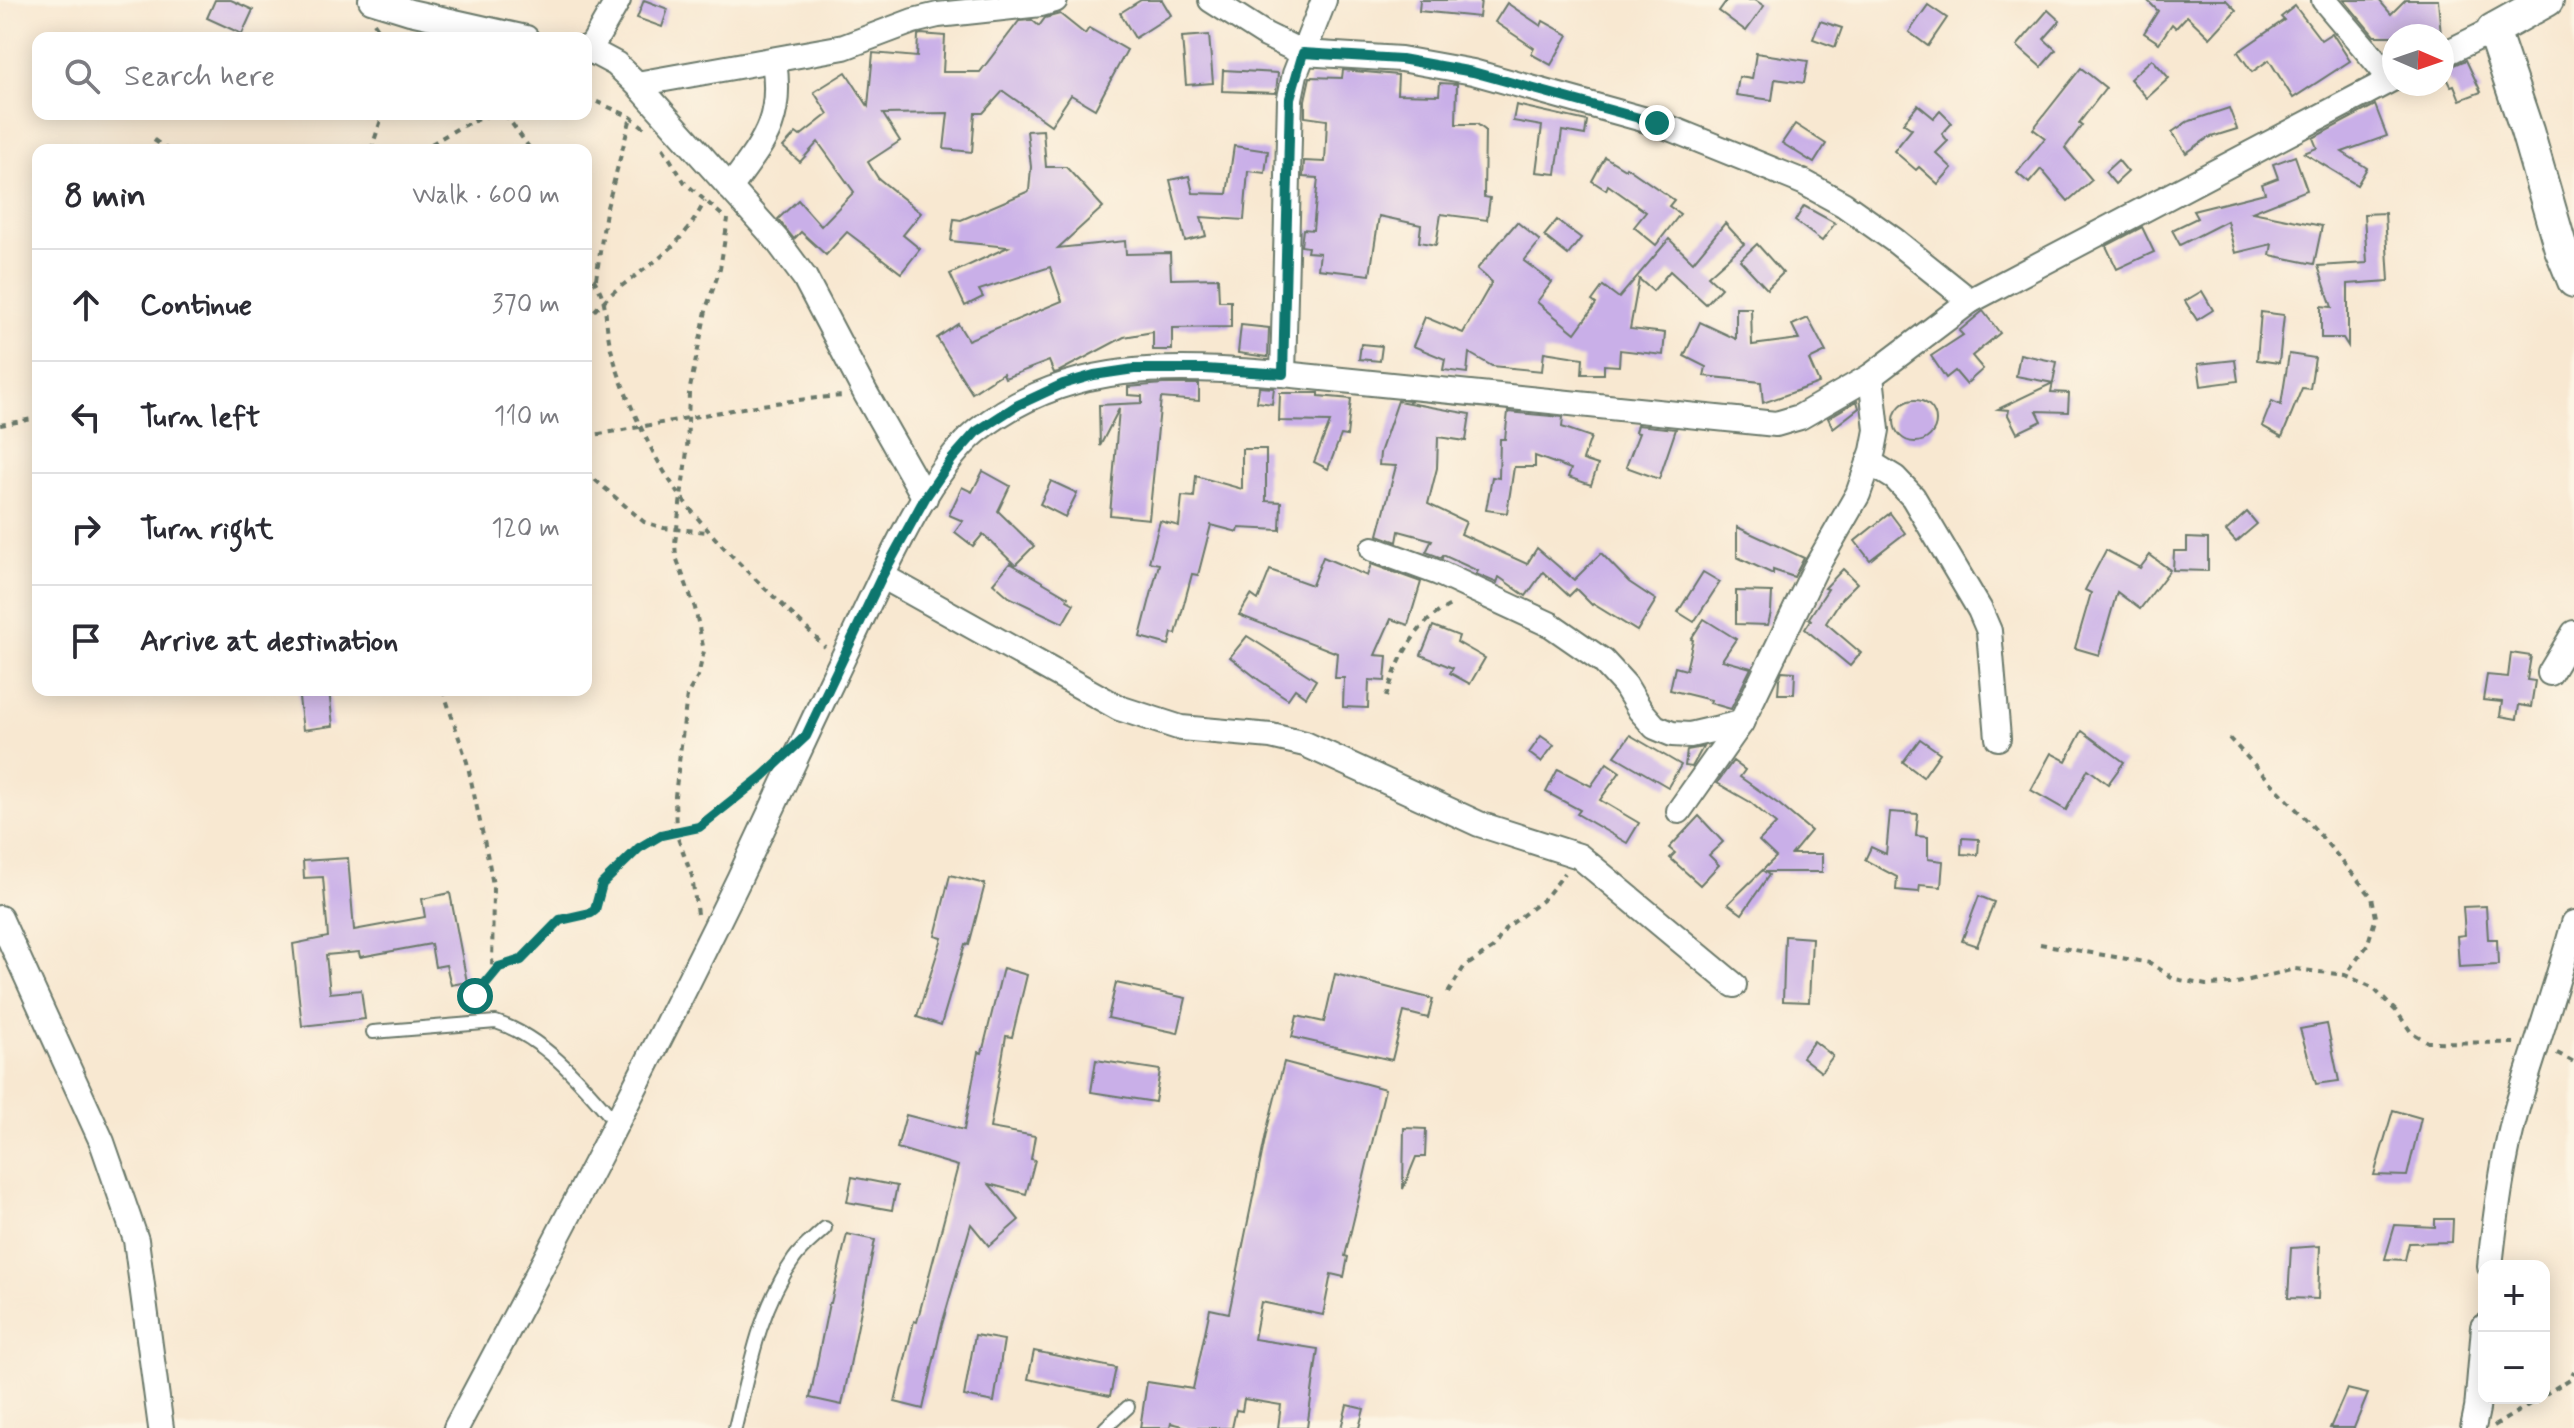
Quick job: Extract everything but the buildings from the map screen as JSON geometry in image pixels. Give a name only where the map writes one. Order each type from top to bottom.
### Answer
[{"type":"street","points":[[371,0],[439,20],[497,32]]},
{"type":"street","points":[[592,42],[618,0]]},
{"type":"street","points":[[637,84],[844,47],[938,15],[1055,0]]},
{"type":"street","points":[[1211,0],[1266,35],[1303,53],[1401,59],[1473,72],[1657,123],[1803,182],[1843,204],[1970,301]]},
{"type":"street","points":[[1283,374],[1290,98],[1303,53],[1324,0]]},
{"type":"street","points":[[2324,0],[2382,66]]},
{"type":"street","points":[[2454,49],[2547,0]]},
{"type":"street","points":[[2493,30],[2527,131],[2561,249],[2574,281]]},
{"type":"street","points":[[592,51],[616,64],[637,84],[776,239],[805,278],[925,498]]},
{"type":"street","points":[[730,188],[762,144],[771,125],[777,85],[774,61]]},
{"type":"street","points":[[456,1428],[617,1124],[882,576],[925,498],[952,459],[976,432],[1018,405],[1063,384],[1134,369],[1283,374],[1776,424],[1800,417],[1871,376],[1970,301],[2382,85]]},
{"type":"street","points":[[1679,811],[1741,723],[1815,569],[1858,494],[1877,430],[1871,376]]},
{"type":"street","points":[[1869,462],[1895,478],[1913,497],[1980,610],[1989,631],[1998,738]]},
{"type":"street","points":[[1373,549],[1439,573],[1551,625],[1603,661],[1625,685],[1655,727],[1672,734],[1690,735],[1741,723]]},
{"type":"street","points":[[882,576],[1119,708],[1181,728],[1271,736],[1305,744],[1479,824],[1579,856],[1734,985]]},
{"type":"street","points":[[2550,673],[2574,633]]},
{"type":"street","points":[[0,918],[102,1142],[136,1240],[161,1428]]},
{"type":"street","points":[[2491,1260],[2498,1198],[2518,1105],[2574,923]]},
{"type":"street","points":[[2473,1428],[2484,1332]]},
{"type":"lane","points":[[373,1032],[496,1022],[508,1026],[558,1060],[617,1124]]},
{"type":"lane","points":[[735,1428],[756,1341],[773,1295],[796,1256],[825,1228]]},
{"type":"lane","points":[[1105,1428],[1128,1407]]},
{"type":"path","points":[[592,100],[631,117],[648,130],[663,147],[685,183],[736,226]]},
{"type":"path","points":[[596,281],[606,211],[631,117]]},
{"type":"path","points":[[373,144],[381,120]]},
{"type":"path","points":[[431,144],[477,120]]},
{"type":"path","points":[[509,120],[527,144]]},
{"type":"path","points":[[154,140],[160,144]]},
{"type":"path","points":[[592,313],[622,285],[665,255],[694,222],[705,201]]},
{"type":"path","points":[[702,953],[692,876],[676,833],[675,796],[687,695],[702,665],[704,651],[695,608],[676,557],[693,371],[707,306],[720,269],[728,219]]},
{"type":"path","points":[[592,276],[605,301],[610,347],[641,426],[682,499],[708,532],[841,663]]},
{"type":"path","points":[[592,435],[764,403],[866,394]]},
{"type":"path","points":[[0,425],[32,419]]},
{"type":"path","points":[[592,477],[644,522],[708,532]]},
{"type":"path","points":[[1386,697],[1399,658],[1418,631],[1445,608],[1481,592]]},
{"type":"path","points":[[445,696],[467,762],[493,885],[492,975]]},
{"type":"path","points":[[2229,738],[2306,819],[2372,897],[2376,917],[2367,946],[2345,975]]},
{"type":"path","points":[[458,1026],[475,996],[499,967],[521,960],[560,920],[591,913],[598,906],[602,884],[639,848],[661,835],[699,827],[763,776]]},
{"type":"path","points":[[1448,993],[1464,967],[1493,948],[1506,928],[1545,898],[1579,856]]},
{"type":"path","points":[[2040,944],[2150,963],[2175,979],[2206,985],[2233,984],[2295,969],[2345,975],[2372,987],[2397,1012],[2411,1032],[2428,1042],[2539,1043]]},
{"type":"path","points":[[2550,1392],[2570,1379],[2574,1371]]},
{"type":"path","points":[[2490,1428],[2530,1404]]},
{"type":"route","points":[[475,996],[499,967],[521,960],[560,920],[595,910],[602,884],[639,848],[661,835],[688,832],[709,821],[806,736],[882,576],[925,498],[952,459],[976,432],[1018,405],[1063,384],[1094,375],[1134,369],[1283,374],[1290,98],[1303,53],[1401,59],[1473,72],[1657,123]]}]
